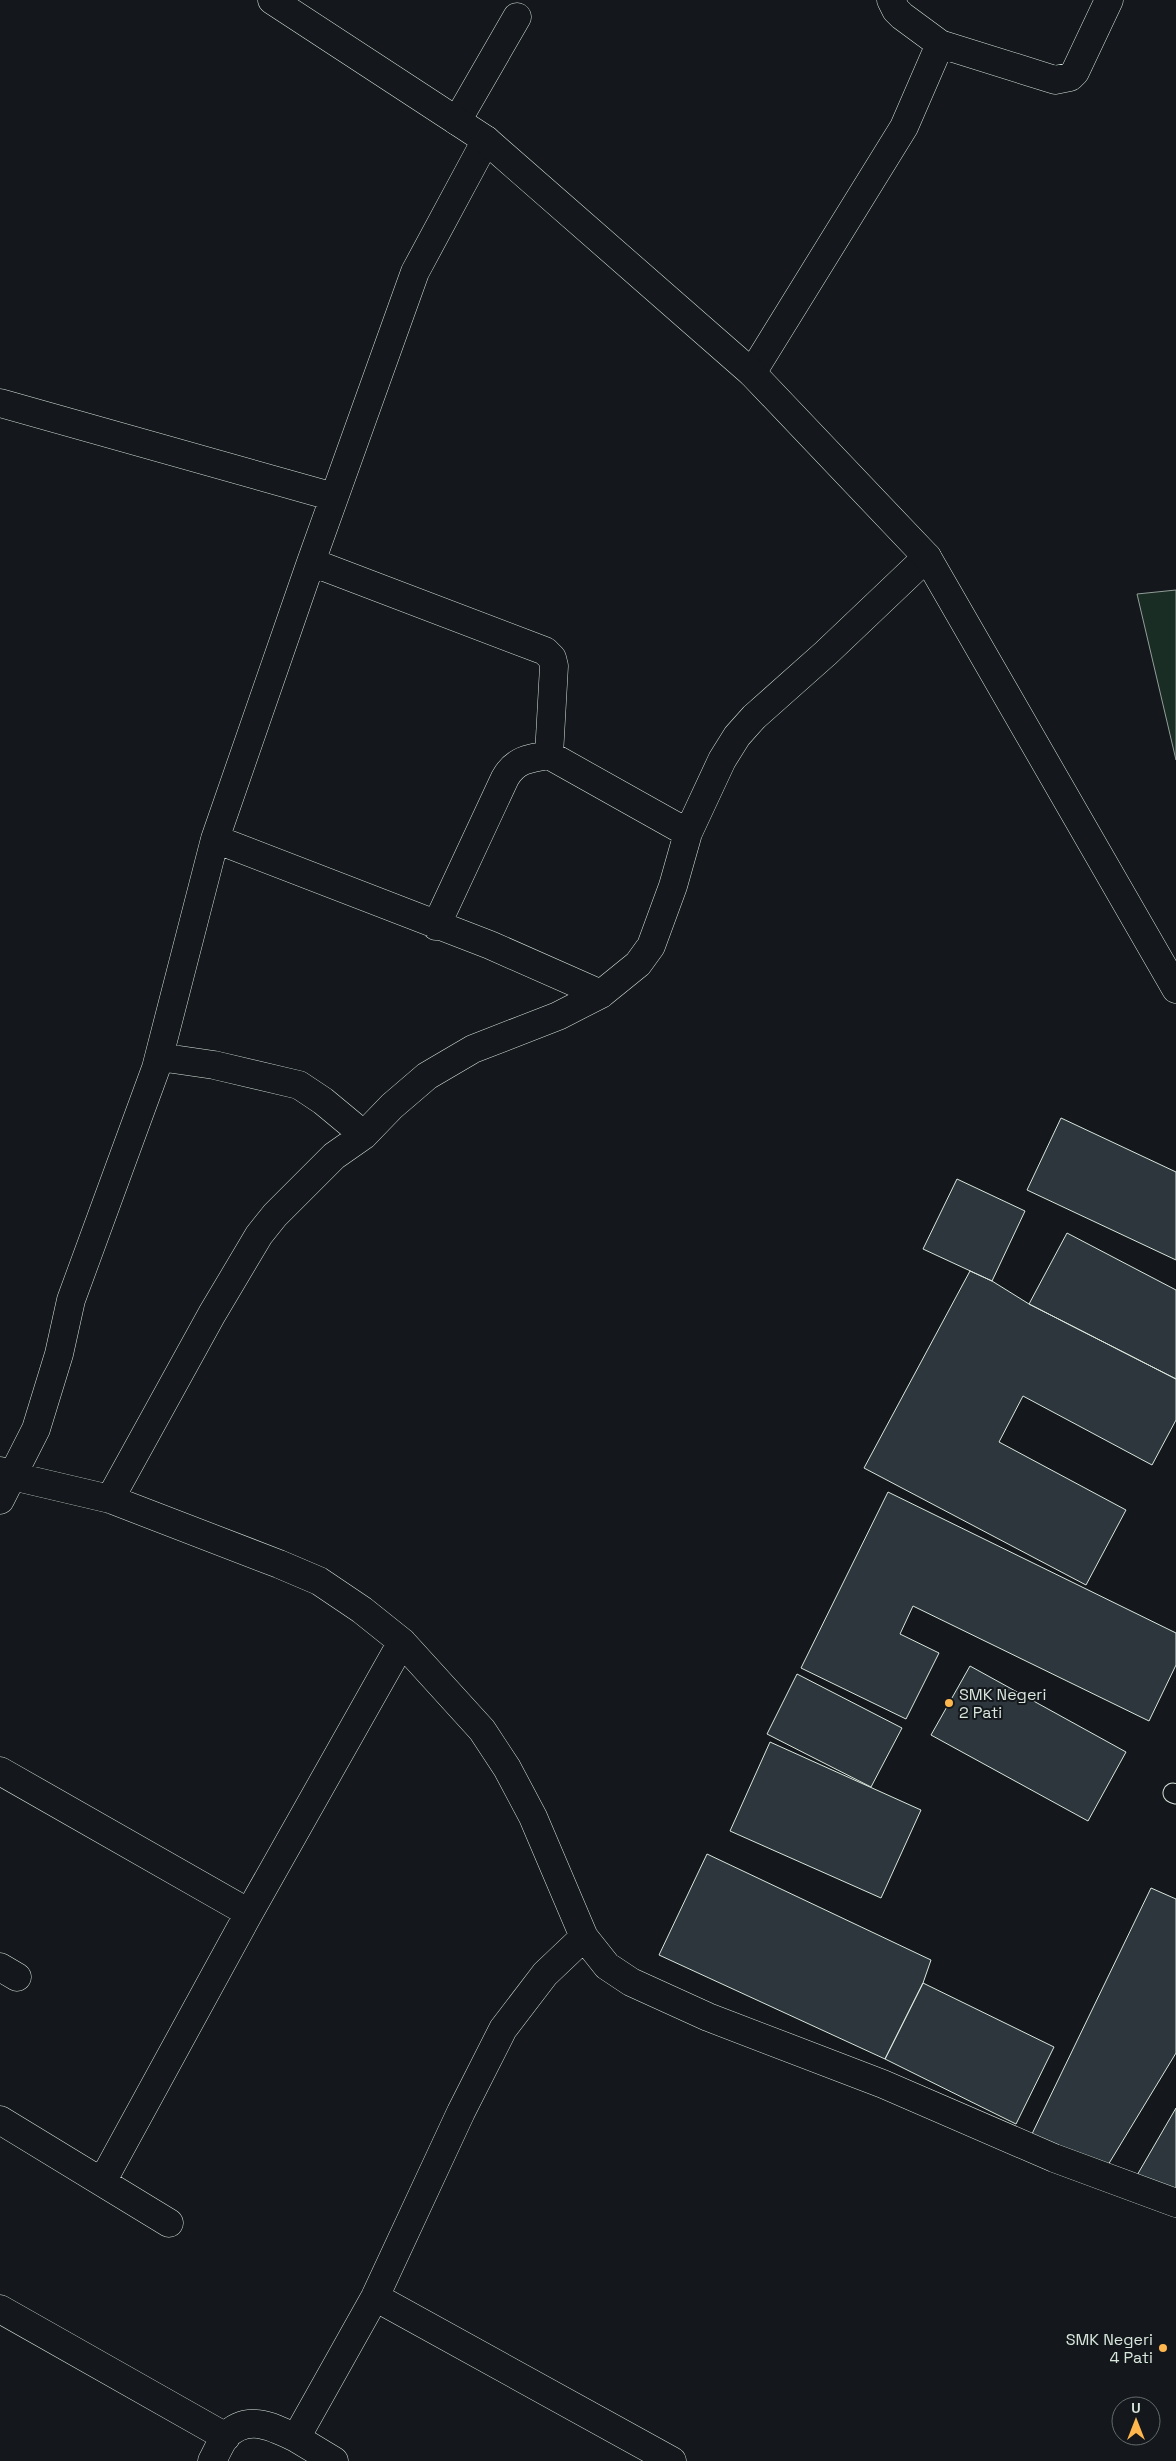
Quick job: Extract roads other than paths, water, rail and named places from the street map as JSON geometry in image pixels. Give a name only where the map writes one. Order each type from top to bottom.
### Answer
[{"type":"street","points":[[272,0],[486,140],[752,373],[927,557],[1176,989]]},
{"type":"street","points":[[891,0],[896,10],[902,16],[940,44],[1055,80],[1064,79],[1075,72],[1109,0]]},
{"type":"street","points":[[457,121],[517,17]]},
{"type":"street","points":[[752,373],[904,127],[940,44]]},
{"type":"street","points":[[0,1500],[6,1474],[36,1429],[59,1354],[71,1300],[159,1057],[215,839],[334,497],[415,272],[486,140]]},
{"type":"street","points":[[0,403],[334,497]]},
{"type":"street","points":[[110,1499],[212,1314],[259,1234],[289,1200],[334,1156],[364,1135],[392,1106],[427,1076],[473,1049],[558,1016],[601,994],[638,964],[651,946],[673,886],[688,833],[722,760],[754,717],[826,653],[927,557]]},
{"type":"street","points":[[311,562],[545,651],[552,658],[554,666],[549,754]]},
{"type":"street","points":[[436,926],[510,769],[520,761],[549,754],[688,833]]},
{"type":"street","points":[[215,839],[436,926],[490,945],[601,994]]},
{"type":"street","points":[[159,1057],[214,1065],[299,1085],[324,1101],[364,1135]]},
{"type":"street","points":[[6,1474],[110,1499],[319,1581],[362,1610],[402,1642],[482,1730],[507,1768],[532,1817],[584,1937],[607,1966],[631,1982],[672,2001],[883,2084],[1054,2158],[1176,2203]]},
{"type":"street","points":[[102,2182],[249,1913],[402,1642]]},
{"type":"street","points":[[0,1771],[249,1913]]},
{"type":"street","points":[[296,2438],[375,2297],[461,2112],[503,2030],[545,1974],[584,1937]]},
{"type":"street","points":[[0,2120],[169,2223]]},
{"type":"street","points":[[375,2297],[672,2461]]},
{"type":"street","points":[[0,2309],[226,2437]]},
{"type":"street","points":[[212,2461],[226,2437],[245,2425],[260,2423],[296,2438],[334,2461]]},
{"type":"place","name":"SMK Negeri 2 Pati","points":[[949,1703]]},
{"type":"place","name":"SMK Negeri 4 Pati","points":[[1163,2348]]}]
